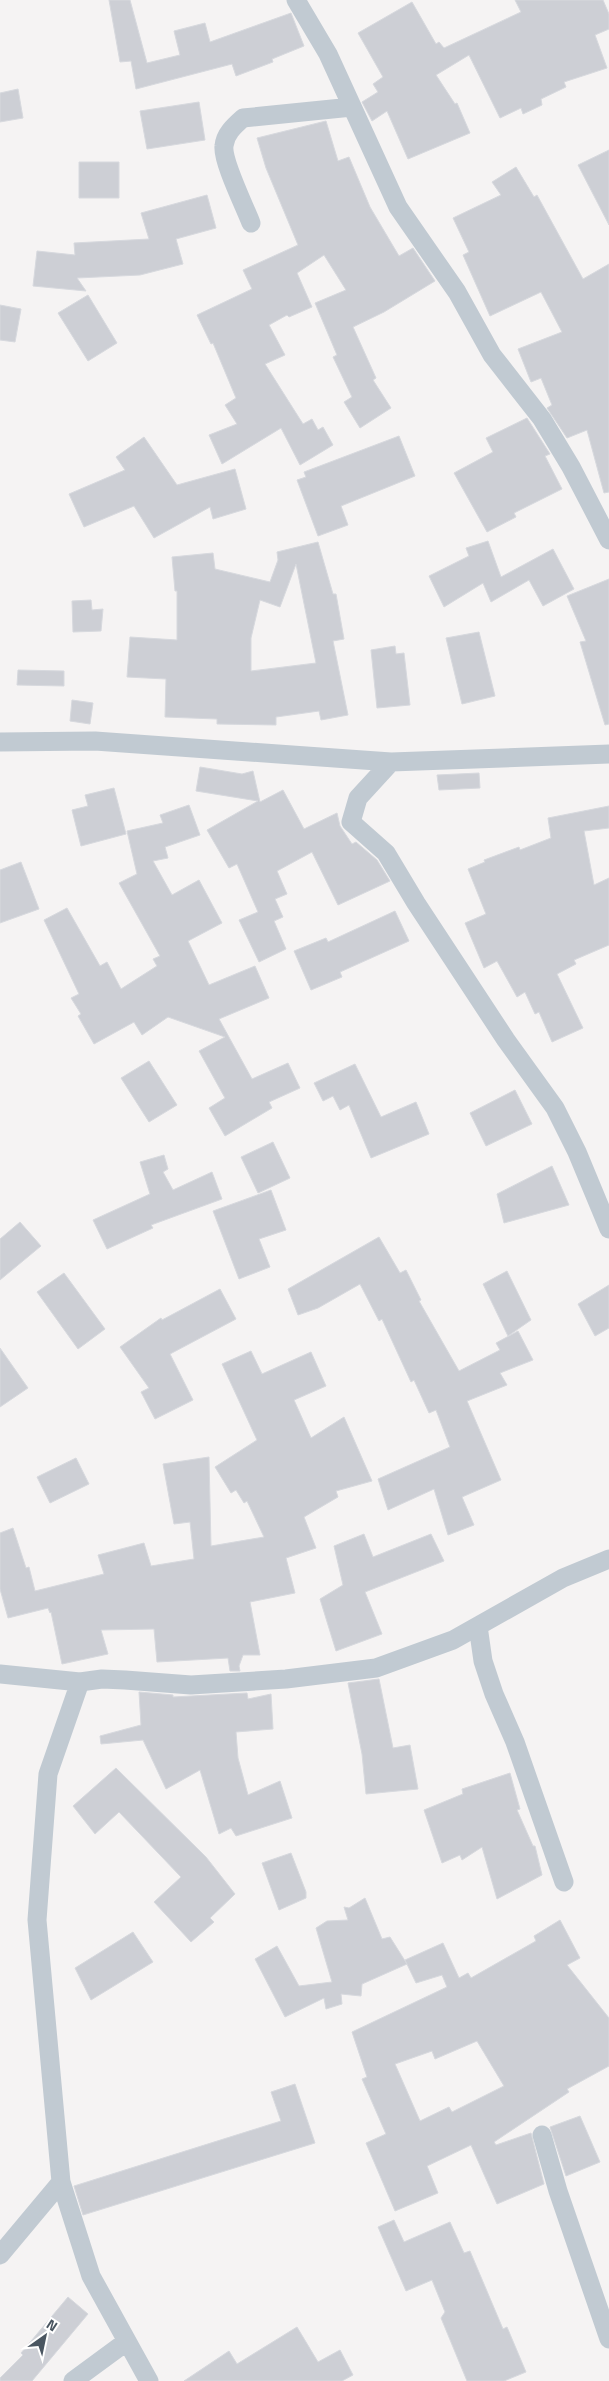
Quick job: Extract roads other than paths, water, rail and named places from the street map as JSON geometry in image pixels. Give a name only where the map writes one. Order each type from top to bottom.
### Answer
[{"type":"street","points":[[296,0],[328,54],[398,207],[457,292],[492,355],[542,418],[571,466],[609,540]]},
{"type":"street","points":[[251,223],[226,156],[224,147],[230,130],[243,118],[352,107]]},
{"type":"street","points":[[0,742],[95,740],[391,762],[609,754]]},
{"type":"street","points":[[391,762],[358,798],[351,822],[386,853],[416,903],[506,1040],[555,1108],[577,1152],[609,1229]]},
{"type":"street","points":[[1,1671],[80,1682],[102,1679],[191,1685],[286,1679],[376,1668],[453,1640],[563,1578],[609,1559]]},
{"type":"street","points":[[478,1626],[483,1661],[494,1694],[515,1742],[564,1882]]},
{"type":"street","points":[[80,1682],[48,1774],[37,1920],[60,2182],[91,2276],[149,2381]]},
{"type":"street","points":[[542,2135],[563,2208],[609,2339]]},
{"type":"street","points":[[0,2255],[60,2182]]},
{"type":"street","points":[[73,2381],[126,2342]]}]
